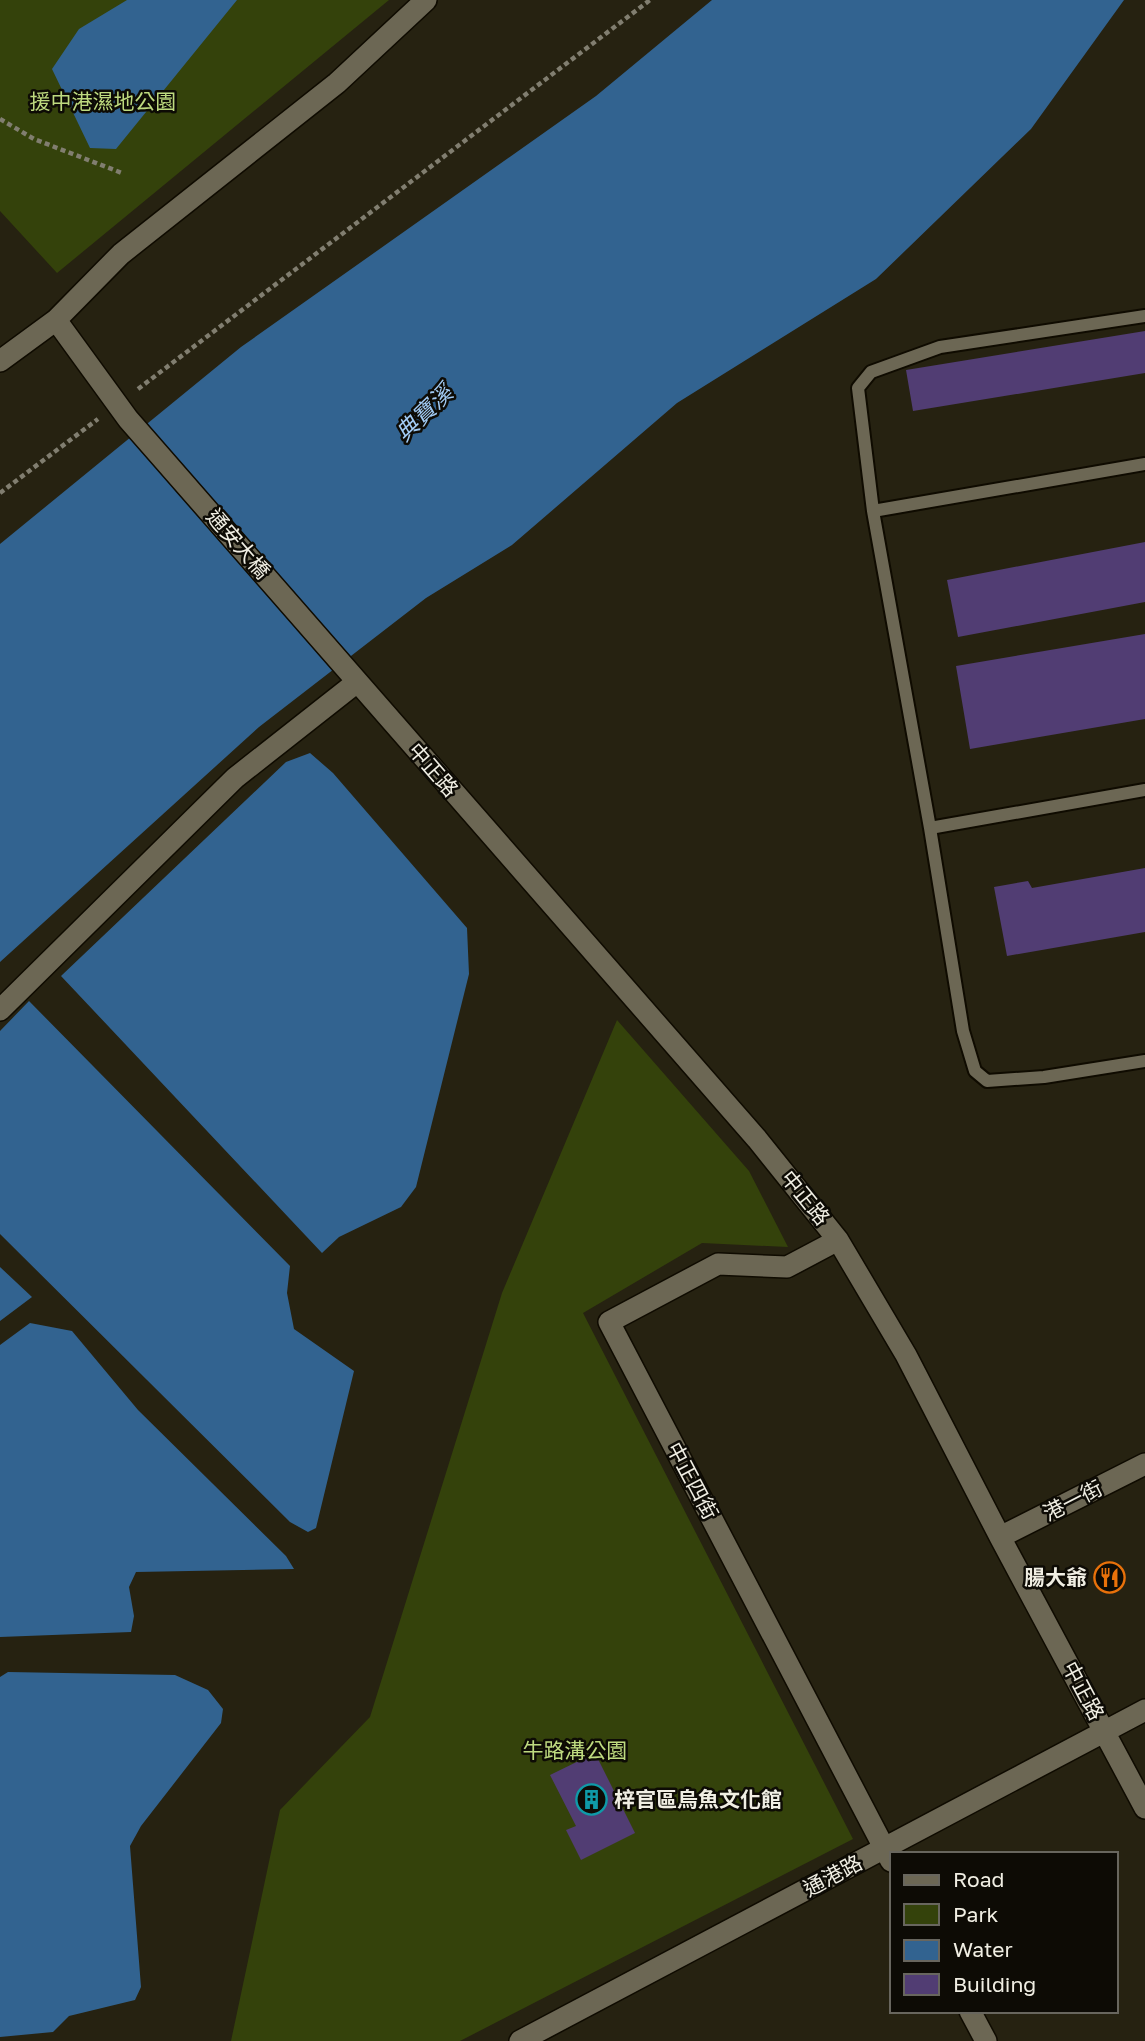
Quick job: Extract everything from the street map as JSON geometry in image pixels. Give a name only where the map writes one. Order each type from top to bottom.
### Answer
[{"type":"street","points":[[0,361],[56,320],[121,254],[337,83],[426,0]]},
{"type":"street","points":[[56,320],[122,412]]},
{"type":"street","name":"通安大橋","points":[[122,412],[352,675]]},
{"type":"street","points":[[0,1010],[236,778],[352,675]]},
{"type":"street","name":"中正路","points":[[352,675],[757,1139],[838,1240],[906,1355],[1145,1808]]},
{"type":"street","name":"中正四街","points":[[838,1240],[788,1267],[718,1264],[609,1322],[888,1855]]},
{"type":"street","name":"港一街","points":[[1000,1537],[1145,1464]]},
{"type":"street","name":"通港路","points":[[893,1852],[1145,1710]]},
{"type":"street","name":"通港路","points":[[520,2041],[888,1855]]},
{"type":"street","points":[[971,2013],[986,2041]]},
{"type":"lane","points":[[1145,316],[940,347],[871,372],[858,388],[873,511],[930,828],[963,1031],[975,1070],[987,1081],[1044,1077],[1145,1061]]},
{"type":"lane","points":[[873,511],[1145,464]]},
{"type":"lane","points":[[930,828],[1145,790]]},
{"type":"path","points":[[0,493],[122,412],[650,0]]},
{"type":"path","points":[[0,119],[34,139],[122,173]]},
{"type":"green space","name":"援中港濕地公園","points":[[0,0],[389,0],[57,273],[0,211]]},
{"type":"green space","name":"牛路溝公園","points":[[617,1020],[749,1171],[788,1247],[702,1243],[583,1313],[853,1839],[460,2041],[231,2041],[280,1810],[370,1717],[502,1293]]},
{"type":"water","points":[[127,0],[237,0],[116,149],[90,148],[52,69],[79,29]]},
{"type":"water","name":"典寶溪","points":[[712,0],[1124,0],[1031,129],[876,279],[677,403],[512,545],[426,598],[259,727],[0,962],[0,544],[241,347],[596,96]]},
{"type":"water","points":[[310,753],[333,773],[467,928],[469,974],[416,1187],[401,1207],[339,1237],[322,1253],[61,976],[286,762]]},
{"type":"water","points":[[29,1001],[290,1266],[287,1293],[294,1329],[354,1371],[316,1528],[308,1532],[290,1522],[0,1234],[0,1031]]},
{"type":"water","points":[[0,1267],[32,1297],[0,1321]]},
{"type":"water","points":[[30,1323],[72,1331],[138,1410],[286,1556],[294,1569],[136,1572],[129,1587],[134,1616],[131,1632],[0,1637],[0,1345]]},
{"type":"water","points":[[8,1672],[175,1675],[208,1690],[223,1709],[221,1723],[141,1826],[130,1846],[141,1987],[135,2000],[69,2016],[53,2032],[0,2037],[0,1677]]},
{"type":"building","points":[[1145,331],[1145,373],[913,411],[906,370]]},
{"type":"building","points":[[1145,542],[1145,602],[958,637],[947,580]]},
{"type":"building","points":[[1145,634],[1145,719],[970,749],[956,666]]},
{"type":"building","points":[[1145,868],[1145,932],[1007,956],[994,887],[1028,881],[1032,888]]},
{"type":"building","name":"梓官區烏魚文化館","points":[[595,1753],[635,1833],[581,1860],[566,1830],[576,1826],[550,1775]]},
{"type":"place","name":"腸大爺","points":[[1110,1578]]},
{"type":"place","name":"梓官區烏魚文化館","points":[[591,1800]]}]
